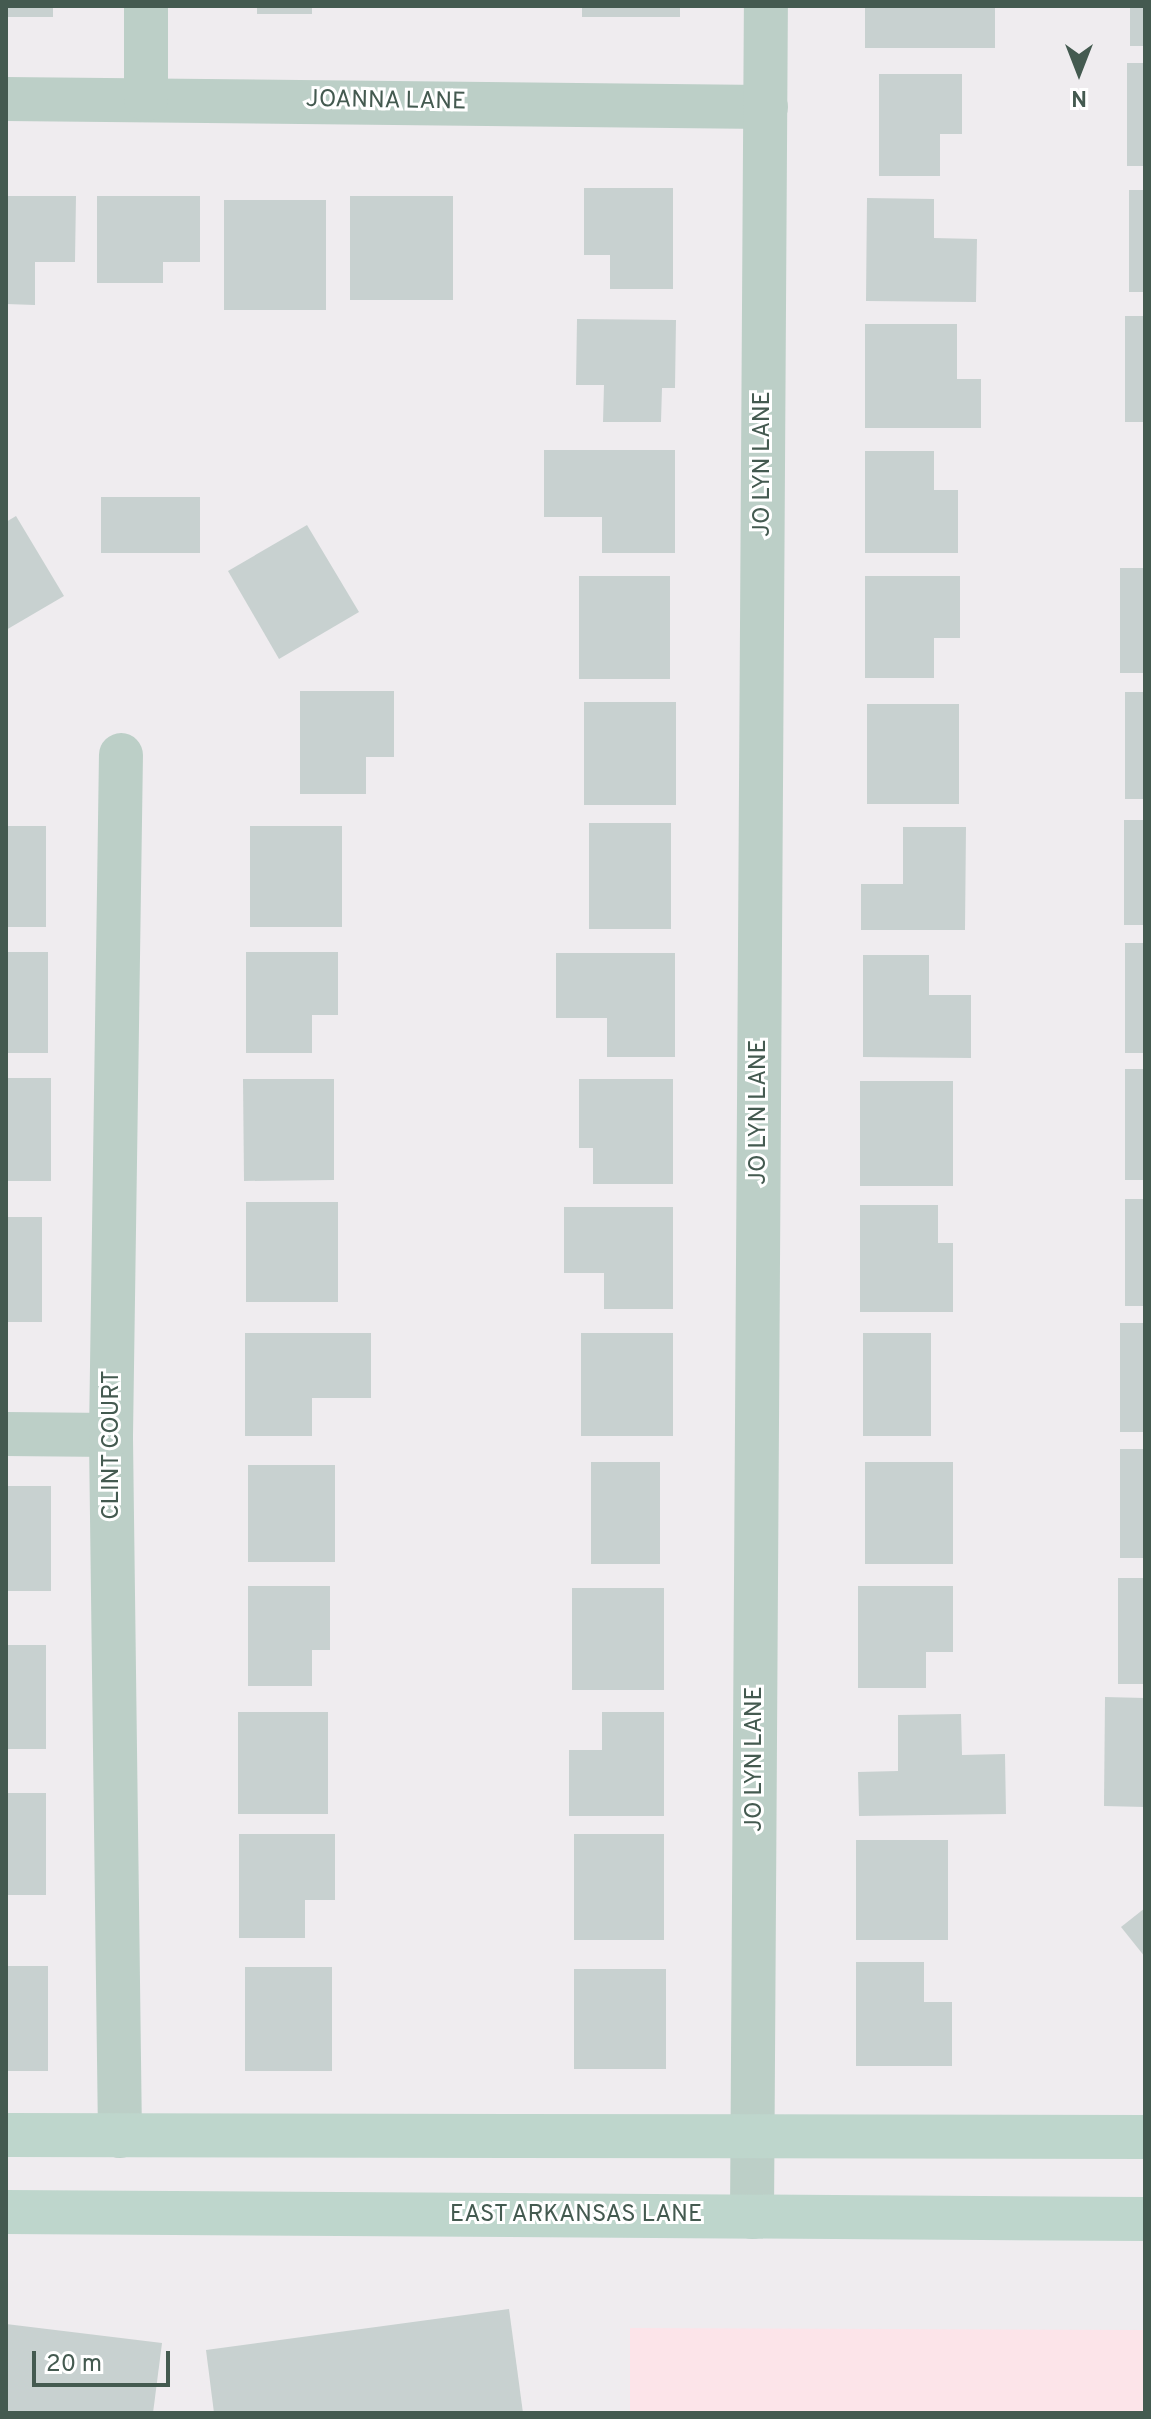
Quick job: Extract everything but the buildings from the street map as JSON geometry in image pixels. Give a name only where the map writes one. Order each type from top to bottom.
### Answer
[{"type":"main road","points":[[6,2135],[1145,2137]]},
{"type":"main road","name":"EAST ARKANSAS LANE","points":[[6,2212],[1145,2219]]},
{"type":"street","points":[[146,6],[146,99]]},
{"type":"street","name":"JO LYN LANE","points":[[752,2217],[766,6]]},
{"type":"street","name":"JOANNA LANE","points":[[6,99],[766,107]]},
{"type":"street","name":"CLINT COURT","points":[[120,2136],[111,1435],[121,755]]},
{"type":"street","points":[[6,1434],[111,1435]]},
{"type":"shaded area","points":[[630,2328],[1145,2330],[1145,2413],[630,2413]]}]
